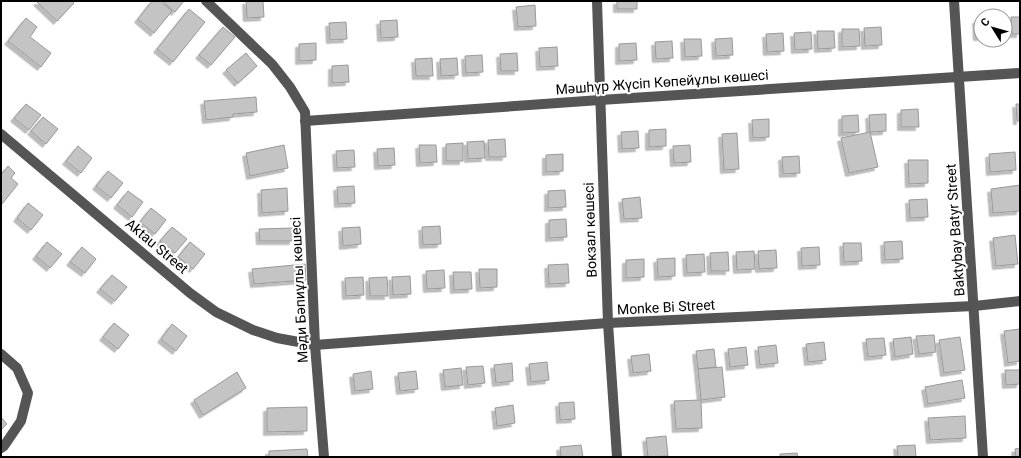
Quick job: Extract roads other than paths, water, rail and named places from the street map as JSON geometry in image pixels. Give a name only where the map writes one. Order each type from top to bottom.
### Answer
[{"type":"street","name":"Мәди Бәпиұлы көшесі","points":[[206,1],[272,64],[290,87],[305,112],[314,345],[324,457]]},
{"type":"street","name":"Вокзал көшесі","points":[[597,1],[608,323],[617,457]]},
{"type":"street","name":"Baktybay Batyr Street","points":[[954,1],[983,457]]},
{"type":"street","name":"Мәшһүр Жүсіп Көпейұлы көшесі","points":[[305,121],[1020,73]]},
{"type":"street","name":"Aktau Street","points":[[1,134],[190,293],[216,312],[253,330],[277,338],[314,345]]},
{"type":"street","name":"Monke Bi Street","points":[[314,345],[608,323],[974,306],[1020,301]]},
{"type":"street","points":[[1,354],[17,368],[28,393],[21,421],[4,446],[1,448]]}]
